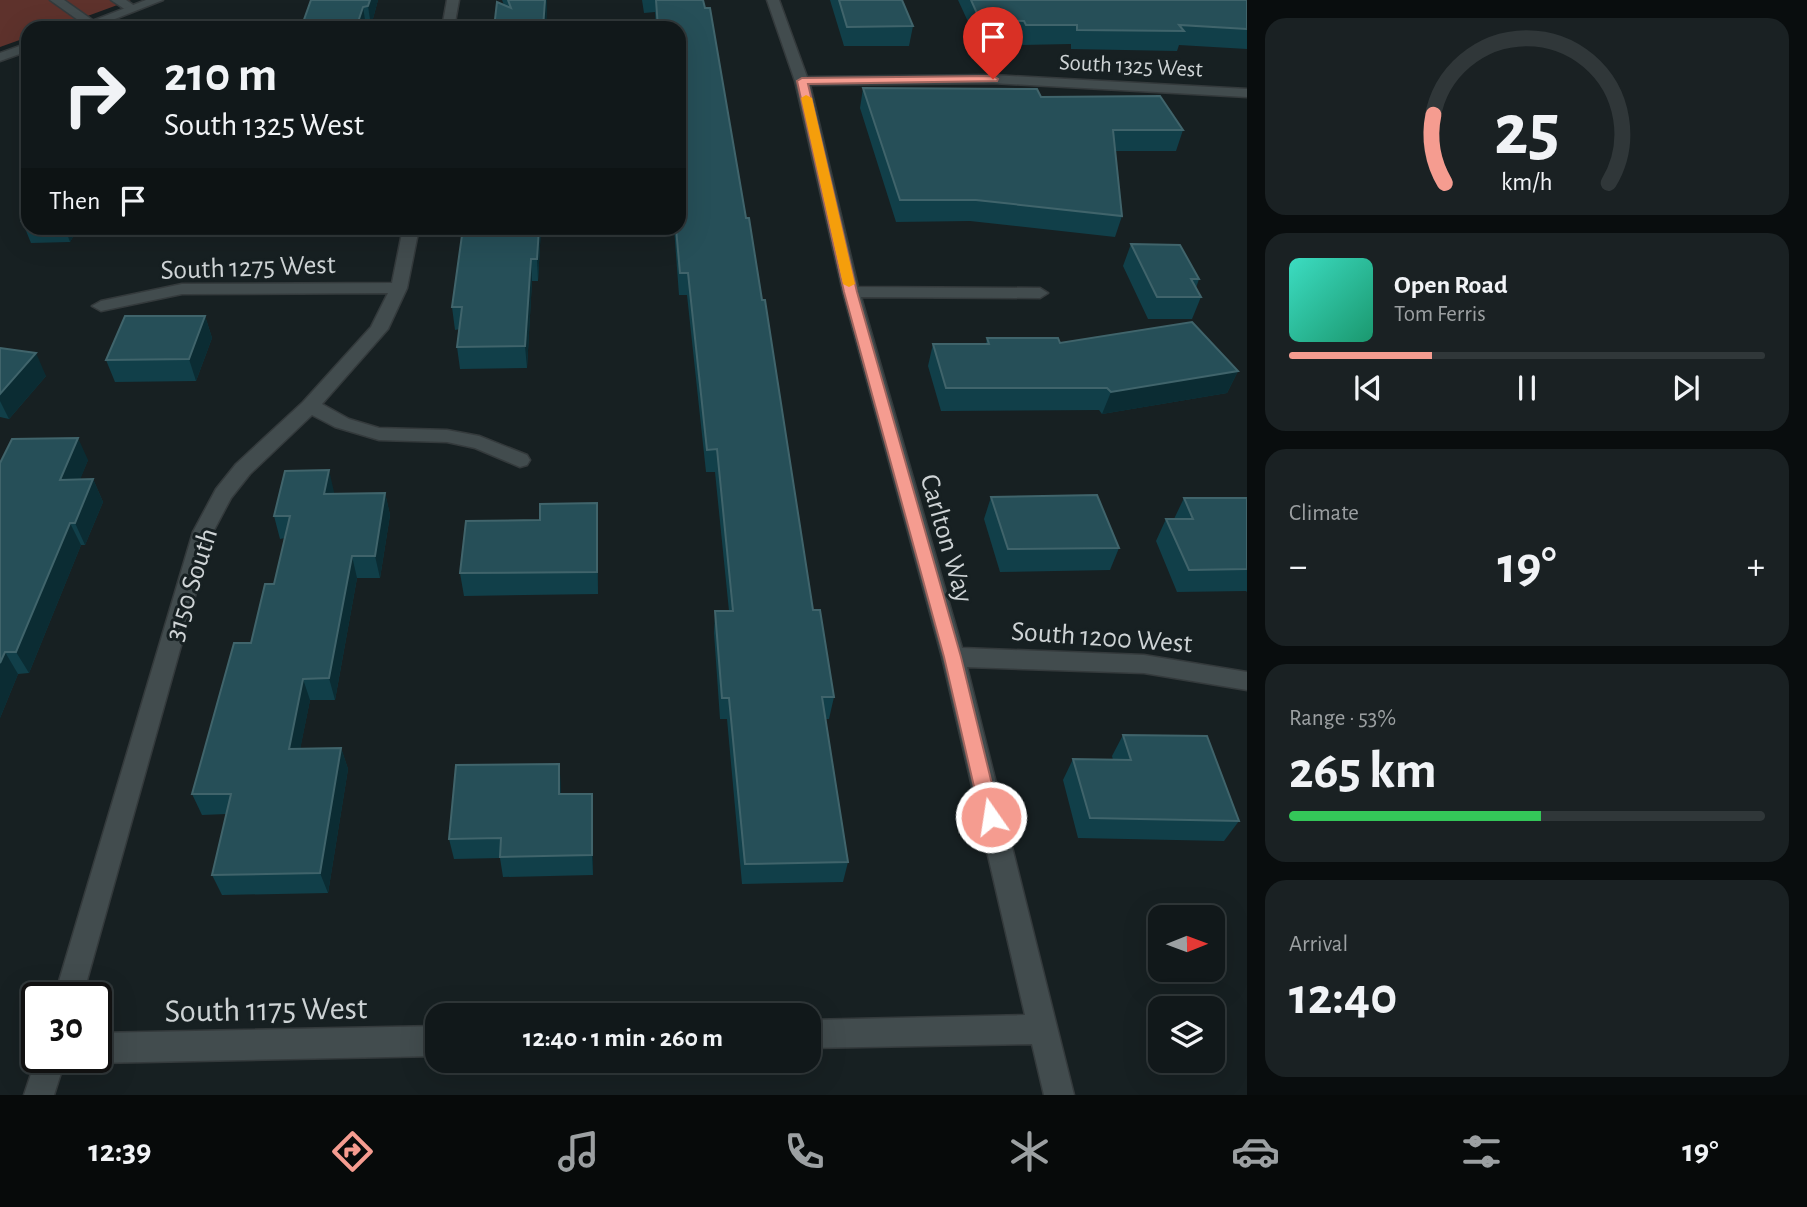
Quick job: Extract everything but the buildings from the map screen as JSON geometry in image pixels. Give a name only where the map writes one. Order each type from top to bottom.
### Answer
[{"type":"street","points":[[56,0],[80,21]]},
{"type":"street","points":[[117,0],[133,9]]},
{"type":"street","points":[[100,21],[157,0]]},
{"type":"street","points":[[449,21],[453,0]]},
{"type":"street","name":"Carlton Way","points":[[773,0],[802,81],[851,292],[953,657],[1059,1095]]},
{"type":"street","points":[[0,57],[21,50]]},
{"type":"street","name":"South 1325 West","points":[[802,81],[993,79],[1247,93]]},
{"type":"street","name":"3150 South","points":[[73,982],[203,532],[223,494],[243,469],[310,406],[379,329],[399,288],[410,235]]},
{"type":"street","name":"South 1275 West","points":[[101,306],[182,289],[399,288]]},
{"type":"street","points":[[851,292],[1040,293]]},
{"type":"street","points":[[310,406],[342,423],[379,434],[447,436],[479,442],[520,460]]},
{"type":"street","name":"South 1200 West","points":[[953,657],[1144,664],[1247,681]]},
{"type":"street","points":[[821,1034],[1042,1029]]},
{"type":"street","name":"South 1175 West","points":[[112,1048],[425,1041]]},
{"type":"street","points":[[39,1095],[46,1073]]},
{"type":"shaded area","points":[[0,0],[131,0],[74,21],[21,21],[21,40],[0,47]]},
{"type":"slow traffic","points":[[806,98],[849,284]]},
{"type":"route","points":[[991,817],[953,657],[851,292],[802,81],[993,79]]}]
